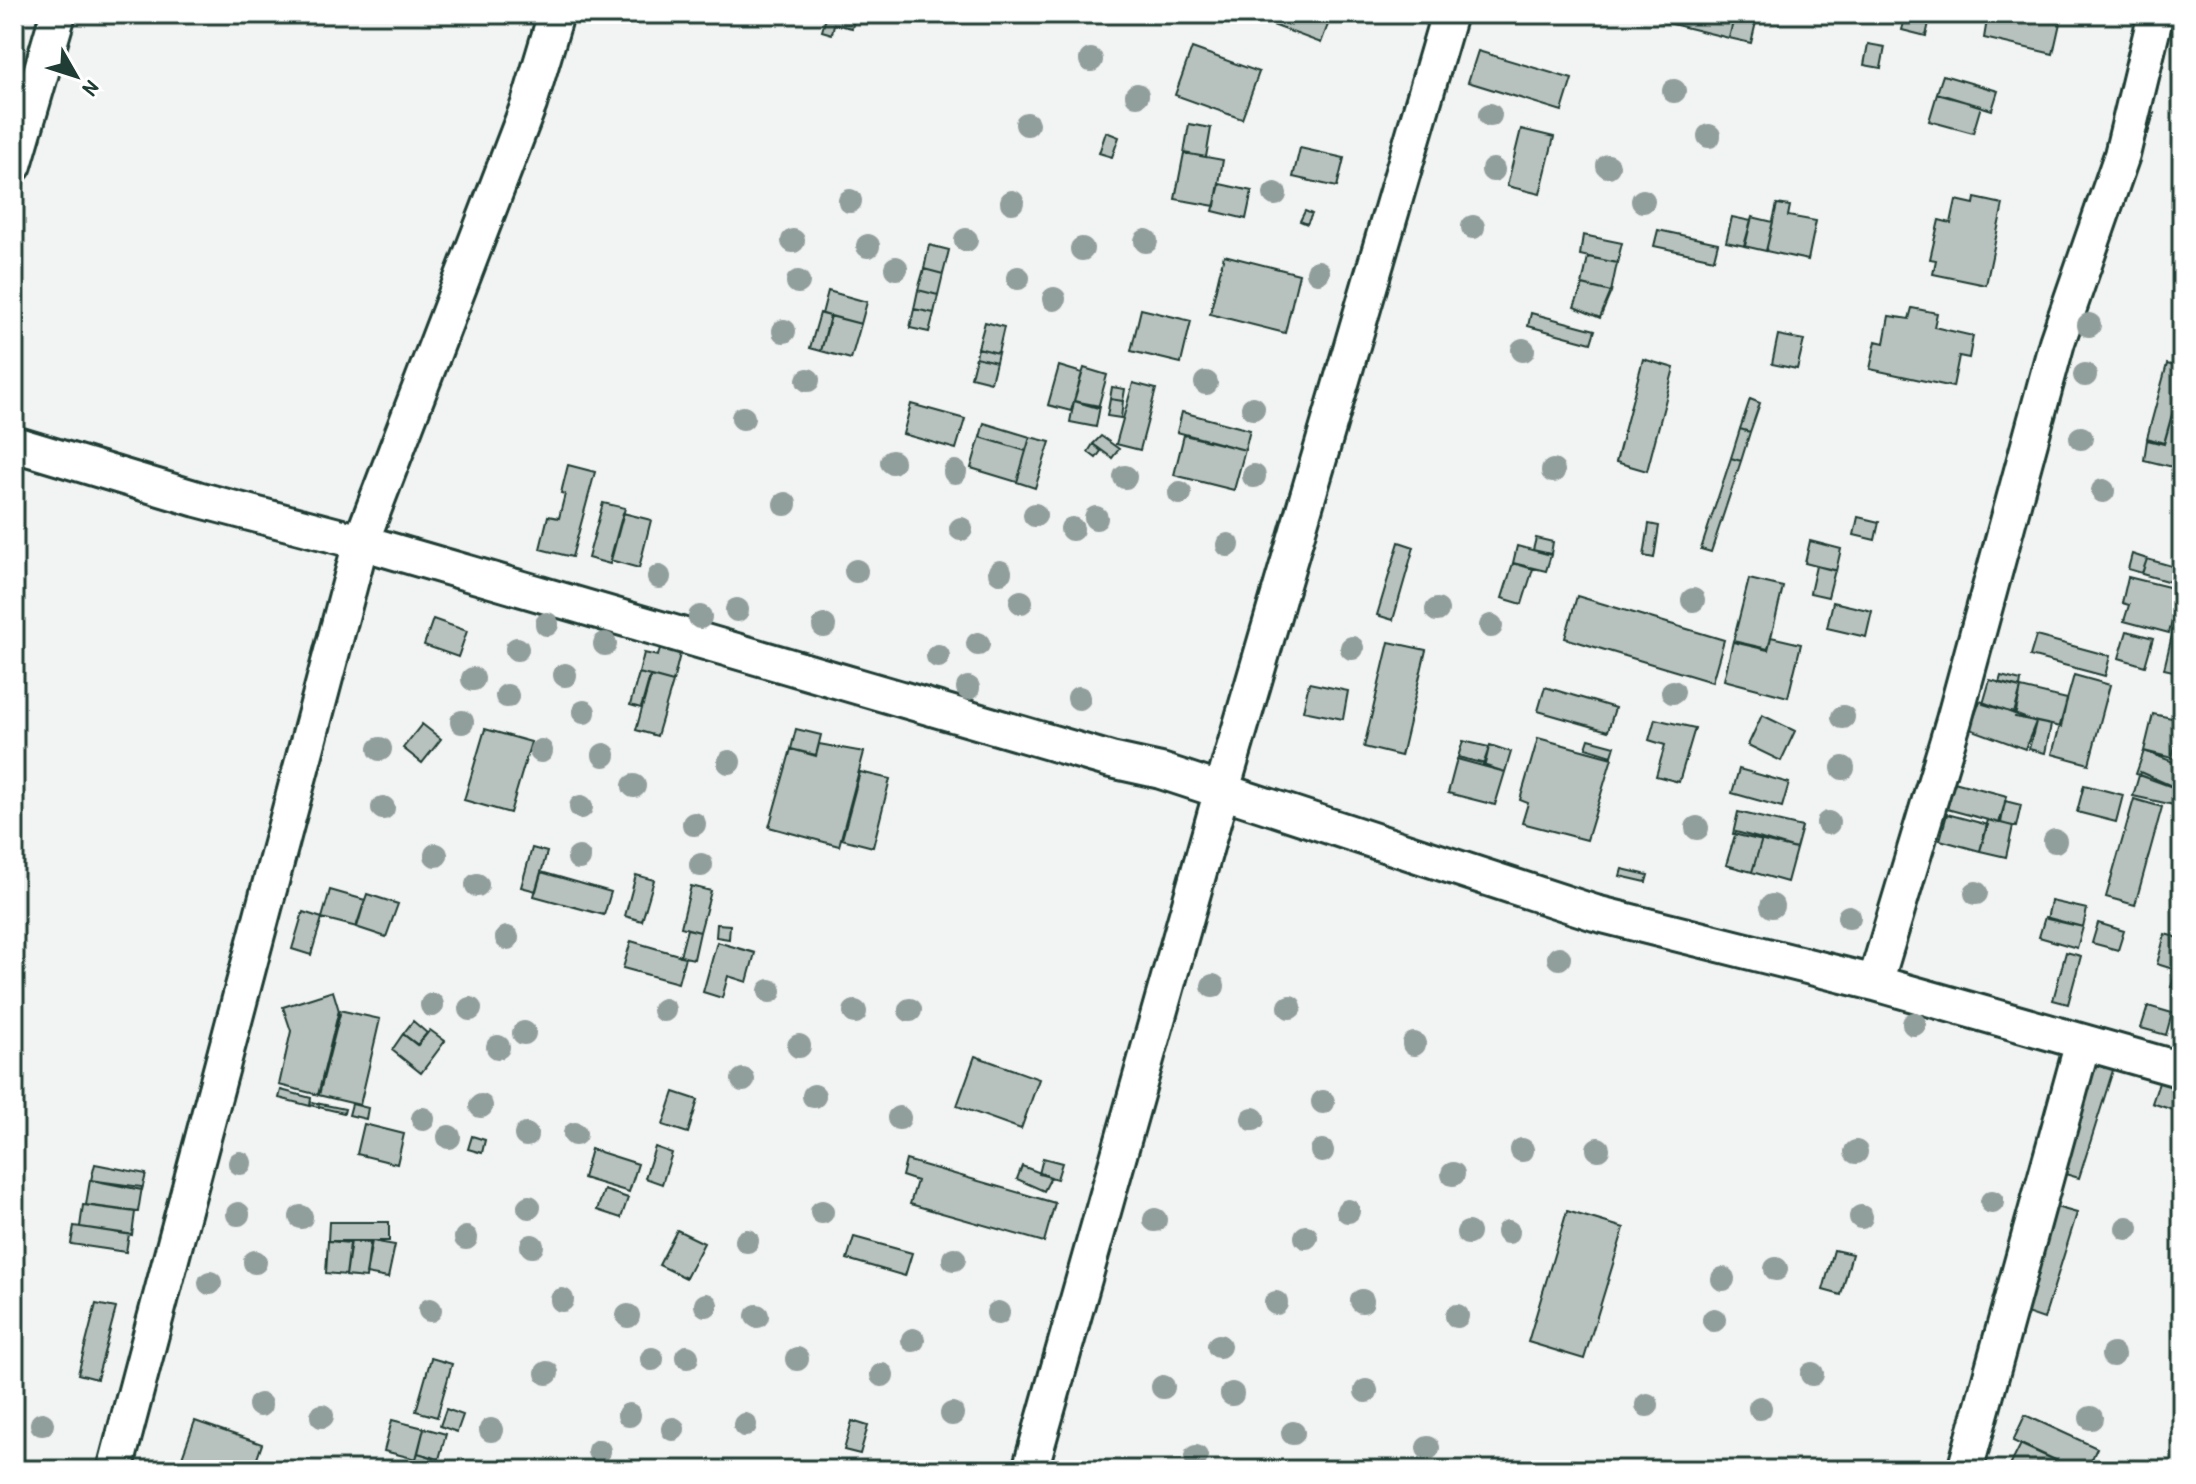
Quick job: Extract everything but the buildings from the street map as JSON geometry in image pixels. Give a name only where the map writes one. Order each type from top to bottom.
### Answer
[{"type":"street","points":[[14,165],[58,14]]},
{"type":"street","points":[[115,1470],[361,542],[529,104],[556,14]]},
{"type":"street","points":[[1030,1470],[1222,790],[1449,14]]},
{"type":"street","points":[[1875,983],[1954,720],[2057,342],[2122,155],[2156,14]]},
{"type":"street","points":[[14,444],[1111,760],[1161,771],[1595,913],[1875,983],[2182,1070]]},
{"type":"street","points":[[1965,1470],[2083,1042]]}]
